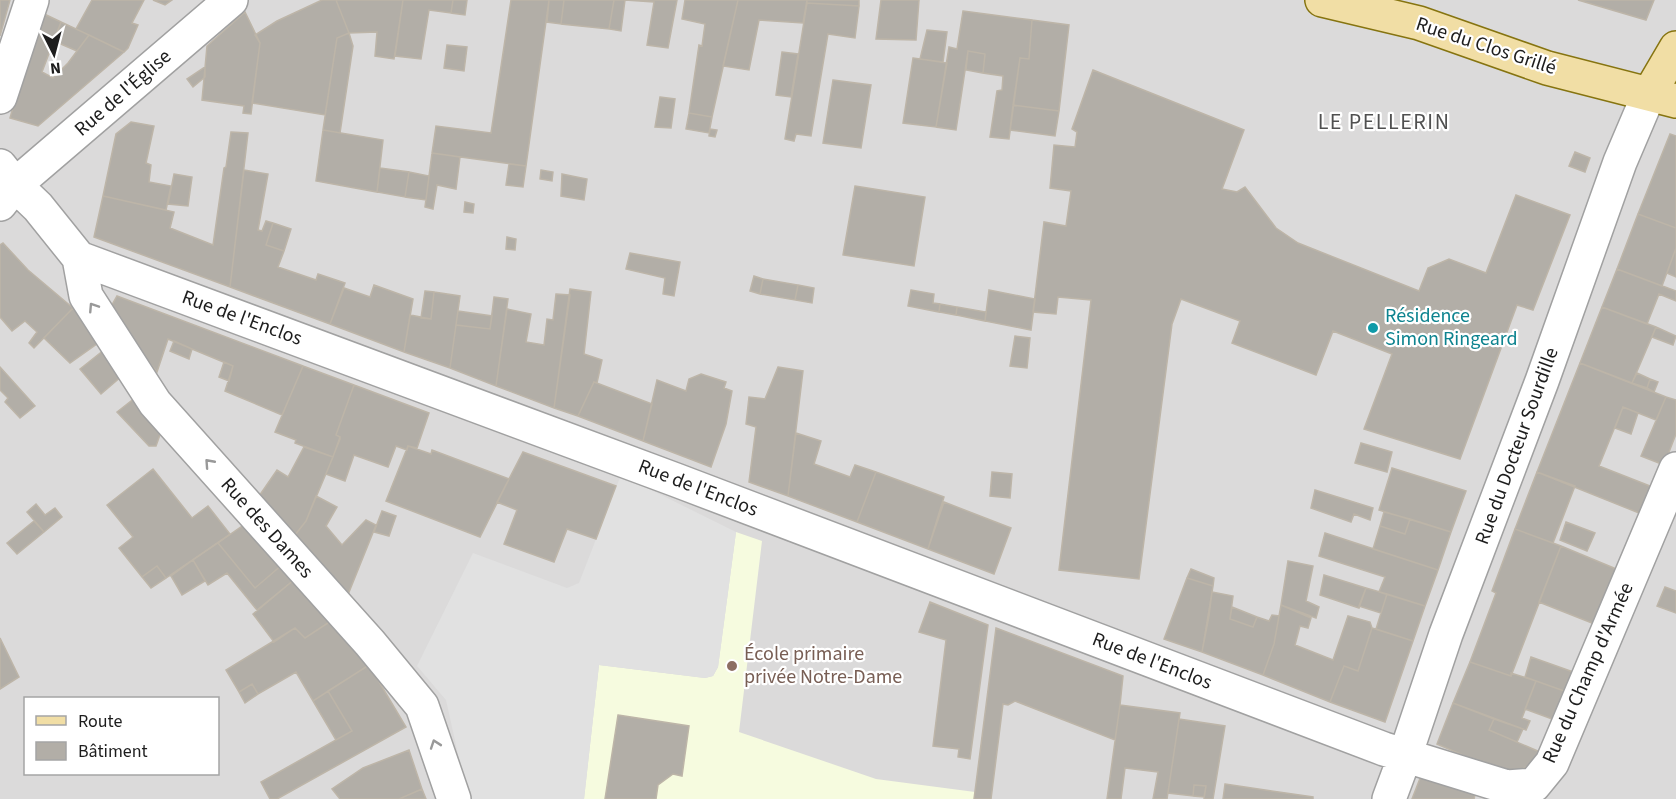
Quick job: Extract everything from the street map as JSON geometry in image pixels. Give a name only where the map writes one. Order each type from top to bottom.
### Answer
[{"type":"main road","name":"Rue du Clos Grillé","points":[[1322,0],[1419,23],[1547,68],[1663,98]]},
{"type":"main road","points":[[1663,98],[1676,48]]},
{"type":"street","points":[[0,97],[32,0]]},
{"type":"street","name":"Rue de l'Église","points":[[5,185],[231,0]]},
{"type":"street","name":"Rue du Docteur Sourdille","points":[[1389,799],[1446,634],[1542,381],[1620,162],[1663,98]]},
{"type":"street","points":[[5,185],[38,207],[79,258]]},
{"type":"street","name":"Rue de l'Enclos","points":[[79,258],[676,480],[1405,756]]},
{"type":"street","name":"Rue des Dames","points":[[79,258],[86,296],[156,403],[370,643],[422,705],[454,799]]},
{"type":"street","name":"Rue du Champ d'Armée","points":[[1405,756],[1507,787],[1534,785],[1552,763],[1676,469]]},
{"type":"shaded area","points":[[0,0],[1676,0],[1676,799],[0,799]]},
{"type":"shaded area","points":[[621,475],[736,532],[718,667],[713,676],[705,678],[599,665],[584,799],[468,799],[446,700],[417,666],[473,553],[567,588],[579,583]]},
{"type":"shaded area","name":"École primaire privée Notre-Dame","points":[[736,532],[762,541],[739,732],[876,779],[975,792],[974,799],[584,799],[599,665],[705,678],[713,676],[718,667]]},
{"type":"building","points":[[0,0],[10,0],[0,36]]},
{"type":"building","points":[[92,0],[144,0],[132,23],[138,25],[124,52],[76,29]]},
{"type":"building","points":[[153,0],[172,0],[165,5]]},
{"type":"building","points":[[322,0],[336,0],[349,33],[337,38],[325,115],[252,103],[260,43],[255,35],[277,21]]},
{"type":"building","points":[[336,0],[403,0],[394,59],[375,56],[377,32],[349,33]]},
{"type":"building","points":[[403,0],[453,0],[451,13],[429,10],[421,59],[395,56]]},
{"type":"building","points":[[453,0],[467,0],[465,15],[451,13]]},
{"type":"building","points":[[511,0],[549,0],[526,166],[432,153],[436,126],[491,133]]},
{"type":"building","points":[[549,0],[564,0],[561,24],[547,22]]},
{"type":"building","points":[[564,0],[614,0],[609,29],[561,24]]},
{"type":"building","points":[[614,0],[625,0],[621,31],[609,29]]},
{"type":"building","points":[[625,0],[677,0],[668,48],[647,45],[654,2]]},
{"type":"building","points":[[685,0],[738,0],[712,117],[689,113],[699,45],[702,46],[705,24],[682,19]]},
{"type":"building","points":[[738,0],[807,0],[803,23],[759,20],[749,70],[723,66]]},
{"type":"building","points":[[807,0],[859,0],[859,6],[807,3]]},
{"type":"building","points":[[881,0],[919,0],[916,40],[876,39]]},
{"type":"building","points":[[1578,0],[1654,0],[1646,20]]},
{"type":"building","points":[[807,3],[859,6],[855,38],[828,34],[811,136],[796,134],[794,141],[785,139]]},
{"type":"building","points":[[963,11],[1032,20],[1029,59],[1020,58],[1009,139],[990,137],[997,91],[1002,90],[1003,76],[983,73],[985,54],[968,51],[956,130],[936,127],[949,47],[957,49]]},
{"type":"building","points":[[40,12],[61,22],[42,72],[53,78],[68,63],[89,35],[124,52],[38,126],[10,118]]},
{"type":"building","points":[[245,12],[260,43],[251,114],[243,113],[244,106],[202,100],[207,46]]},
{"type":"building","points":[[1032,20],[1069,25],[1059,111],[1013,105],[1020,58],[1029,59]]},
{"type":"building","points":[[61,22],[89,35],[77,51],[54,41]]},
{"type":"building","points":[[927,30],[947,32],[943,62],[920,59]]},
{"type":"building","points":[[349,33],[353,46],[340,133],[323,130],[337,38]]},
{"type":"building","points":[[447,45],[467,47],[464,71],[444,68]]},
{"type":"building","points":[[968,51],[985,54],[983,73],[966,70]]},
{"type":"building","points":[[782,52],[798,54],[791,97],[776,95]]},
{"type":"building","points":[[913,58],[947,63],[936,127],[903,123]]},
{"type":"building","points":[[205,67],[205,77],[193,87],[187,79]]},
{"type":"building","name":"Résidence Simon Ringeard","points":[[1093,70],[1244,130],[1222,189],[1237,192],[1245,187],[1276,228],[1298,243],[1419,291],[1428,268],[1449,259],[1486,273],[1516,195],[1570,215],[1533,310],[1517,305],[1460,459],[1364,429],[1392,354],[1333,331],[1316,375],[1232,343],[1240,321],[1181,299],[1172,324],[1139,579],[1059,570],[1091,300],[1058,297],[1056,314],[1033,312],[1044,222],[1066,226],[1071,191],[1050,188],[1054,145],[1075,147],[1077,132],[1072,129]]},
{"type":"building","points":[[833,80],[871,85],[861,148],[823,143]]},
{"type":"building","points":[[660,97],[675,99],[671,128],[655,127]]},
{"type":"building","points":[[1013,105],[1059,111],[1055,136],[1010,130]]},
{"type":"building","points":[[689,113],[712,117],[709,133],[686,129]]},
{"type":"building","points":[[131,122],[154,126],[146,163],[151,165],[149,182],[171,186],[166,210],[103,196],[116,134]]},
{"type":"building","points":[[710,129],[717,130],[715,137],[709,136]]},
{"type":"building","points":[[323,130],[383,140],[377,192],[316,181]]},
{"type":"building","points":[[231,132],[248,133],[230,287],[94,237],[103,196],[174,212],[170,228],[213,245]]},
{"type":"building","points":[[1670,134],[1676,136],[1676,228],[1638,214]]},
{"type":"building","points":[[1575,152],[1590,158],[1585,172],[1569,166]]},
{"type":"building","points":[[432,153],[460,157],[456,189],[437,185],[433,209],[425,207]]},
{"type":"building","points":[[509,164],[526,166],[523,187],[506,185]]},
{"type":"building","points":[[380,168],[409,172],[405,197],[377,192]]},
{"type":"building","points":[[244,170],[268,174],[258,230],[262,231],[266,221],[273,223],[266,245],[284,251],[278,267],[316,280],[318,274],[345,283],[330,324],[230,287]]},
{"type":"building","points":[[541,170],[553,172],[552,181],[540,179]]},
{"type":"building","points":[[409,172],[429,176],[426,200],[405,197]]},
{"type":"building","points":[[174,174],[192,177],[188,206],[168,204]]},
{"type":"building","points":[[562,174],[587,179],[584,200],[561,196]]},
{"type":"building","points":[[855,186],[925,197],[914,266],[843,255]]},
{"type":"building","points":[[465,202],[474,204],[473,213],[464,212]]},
{"type":"building","points":[[1638,214],[1676,228],[1676,248],[1662,286],[1617,269]]},
{"type":"building","points":[[273,223],[291,229],[284,251],[266,245]]},
{"type":"building","points":[[507,237],[516,239],[515,250],[506,249]]},
{"type":"building","points":[[3,243],[28,270],[73,308],[34,348],[29,343],[37,332],[25,321],[12,331],[0,317],[0,245]]},
{"type":"building","points":[[1676,248],[1676,277],[1667,273]]},
{"type":"building","points":[[630,253],[680,262],[674,296],[663,294],[665,278],[626,269]]},
{"type":"building","points":[[1617,269],[1676,291],[1676,301],[1659,294],[1647,324],[1602,307]]},
{"type":"building","points":[[754,276],[763,279],[760,294],[750,291]]},
{"type":"building","points":[[763,279],[798,285],[795,300],[760,294]]},
{"type":"building","points":[[374,285],[413,299],[404,352],[330,324],[344,288],[370,297]]},
{"type":"building","points":[[798,285],[814,288],[812,303],[795,300]]},
{"type":"building","points":[[570,289],[591,292],[584,354],[602,360],[597,383],[594,382],[578,416],[554,408]]},
{"type":"building","points":[[911,290],[934,294],[933,303],[940,304],[939,312],[908,306]]},
{"type":"building","points":[[989,290],[1035,299],[1031,330],[985,321]]},
{"type":"building","points":[[425,291],[434,292],[431,319],[421,318]]},
{"type":"building","points":[[434,292],[460,296],[450,368],[404,352],[410,315],[431,319]]},
{"type":"building","points":[[556,294],[570,295],[554,408],[496,386],[507,309],[531,314],[526,342],[544,345],[547,319],[553,320]]},
{"type":"building","points":[[117,296],[303,366],[282,415],[225,391],[233,366],[168,339],[157,372],[108,312]]},
{"type":"building","points":[[494,297],[508,299],[496,386],[450,368],[456,325],[490,329]]},
{"type":"building","points":[[940,304],[957,307],[956,315],[939,312]]},
{"type":"building","points":[[957,307],[986,312],[985,321],[956,315]]},
{"type":"building","points":[[1602,307],[1656,327],[1632,383],[1580,363]]},
{"type":"building","points":[[73,308],[104,339],[70,363],[44,338]]},
{"type":"building","points":[[458,311],[492,316],[490,329],[456,325]]},
{"type":"building","points":[[1656,327],[1676,336],[1673,345],[1652,337]]},
{"type":"building","points":[[1015,336],[1030,338],[1027,368],[1010,366]]},
{"type":"building","points":[[174,341],[192,349],[189,359],[170,351]]},
{"type":"building","points":[[109,346],[129,370],[101,394],[80,369]]},
{"type":"building","points":[[224,362],[233,366],[229,381],[219,377]]},
{"type":"building","points":[[1580,363],[1666,397],[1656,420],[1623,407],[1599,466],[1655,488],[1644,515],[1537,472]]},
{"type":"building","points":[[303,366],[354,385],[336,435],[340,437],[333,457],[295,443],[296,440],[275,432]]},
{"type":"building","points":[[0,367],[35,406],[20,418],[5,402],[8,398],[0,390]]},
{"type":"building","points":[[778,367],[803,371],[788,496],[749,482],[756,427],[746,424],[749,397],[765,399]]},
{"type":"building","points":[[1637,373],[1650,379],[1647,388],[1632,383]]},
{"type":"building","points":[[701,374],[726,382],[724,388],[732,391],[726,424],[711,467],[643,441],[657,380],[686,391],[689,379]]},
{"type":"building","points":[[1650,379],[1658,382],[1654,392],[1647,388]]},
{"type":"building","points":[[594,382],[652,404],[643,441],[578,416]]},
{"type":"building","points":[[354,385],[429,413],[417,448],[408,446],[407,450],[396,446],[388,467],[354,455],[345,481],[326,474],[340,439],[336,435]]},
{"type":"building","points":[[145,390],[166,418],[156,446],[149,446],[117,412]]},
{"type":"building","points":[[1666,397],[1676,400],[1676,434],[1664,465],[1641,456]]},
{"type":"building","points":[[1623,407],[1638,413],[1631,434],[1615,428]]},
{"type":"building","points":[[796,433],[821,441],[814,464],[850,477],[855,465],[876,472],[857,522],[788,496]]},
{"type":"building","points":[[1361,443],[1392,452],[1387,472],[1355,463]]},
{"type":"building","points":[[408,446],[431,454],[432,450],[509,479],[480,537],[386,501]]},
{"type":"building","points":[[304,447],[333,457],[306,521],[291,540],[257,499],[277,470],[288,477]]},
{"type":"building","points":[[523,452],[616,486],[596,539],[567,529],[554,562],[504,544],[517,510],[497,502]]},
{"type":"building","points":[[1392,468],[1466,491],[1451,532],[1379,510]]},
{"type":"building","points":[[153,469],[192,518],[208,506],[230,534],[166,578],[157,566],[142,577],[119,548],[133,537],[107,505]]},
{"type":"building","points":[[876,472],[944,497],[928,549],[857,522]]},
{"type":"building","points":[[992,472],[1012,474],[1010,498],[990,496]]},
{"type":"building","points":[[1537,472],[1575,486],[1553,543],[1515,529]]},
{"type":"building","points":[[1315,490],[1373,508],[1370,520],[1354,514],[1351,522],[1311,508]]},
{"type":"building","points":[[316,496],[337,507],[326,526],[342,545],[366,520],[376,525],[345,602],[291,540],[306,521]]},
{"type":"building","points":[[944,502],[1011,528],[994,574],[928,549]]},
{"type":"building","points":[[36,504],[45,515],[55,508],[62,517],[44,532],[27,512]]},
{"type":"building","points":[[382,511],[396,516],[389,536],[374,532]]},
{"type":"building","points":[[1384,512],[1410,519],[1405,534],[1380,526]]},
{"type":"building","points":[[1410,519],[1451,532],[1438,570],[1373,549],[1380,526],[1405,534]]},
{"type":"building","points":[[34,521],[44,532],[17,554],[7,543]]},
{"type":"building","points":[[248,522],[283,564],[255,588],[218,543]]},
{"type":"building","points":[[1566,522],[1595,533],[1587,551],[1560,540]]},
{"type":"building","points":[[1515,529],[1561,546],[1511,676],[1470,662],[1496,593],[1492,591]]},
{"type":"building","points":[[1325,533],[1438,570],[1425,606],[1379,592],[1385,577],[1319,556]]},
{"type":"building","points":[[218,543],[255,588],[283,564],[295,579],[257,610],[227,573],[208,585],[193,560]]},
{"type":"building","points":[[1561,546],[1621,571],[1597,625],[1539,602]]},
{"type":"building","points":[[193,560],[205,581],[182,595],[171,576]]},
{"type":"building","points":[[1288,561],[1313,566],[1306,601],[1319,607],[1316,618],[1281,605]]},
{"type":"building","points":[[157,566],[166,578],[151,588],[142,577]]},
{"type":"building","points":[[1191,569],[1214,578],[1213,586],[1187,578]]},
{"type":"building","points":[[1324,575],[1366,588],[1359,608],[1320,595]]},
{"type":"building","points":[[1187,578],[1213,586],[1202,652],[1164,639]]},
{"type":"building","points":[[295,579],[331,621],[305,638],[295,628],[274,642],[253,614]]},
{"type":"building","points":[[1665,587],[1676,591],[1676,613],[1657,606]]},
{"type":"building","points":[[1366,588],[1387,594],[1381,613],[1359,606]]},
{"type":"building","points":[[1212,592],[1233,596],[1230,619],[1253,627],[1257,617],[1269,621],[1272,615],[1279,616],[1274,644],[1263,675],[1202,652]]},
{"type":"building","points":[[1387,594],[1425,606],[1413,641],[1376,629]]},
{"type":"building","points":[[930,602],[988,625],[970,759],[958,757],[959,749],[933,746],[946,640],[919,632]]},
{"type":"building","points":[[1281,605],[1311,618],[1308,628],[1300,626],[1295,645],[1333,660],[1348,616],[1370,622],[1372,628],[1358,671],[1344,666],[1330,702],[1263,675],[1274,644]]},
{"type":"building","points":[[1232,607],[1257,617],[1253,627],[1230,619]]},
{"type":"building","points":[[331,621],[369,665],[313,701],[296,672],[258,694],[252,684],[239,692],[226,670],[295,628],[305,638]]},
{"type":"building","points":[[996,628],[1123,676],[1120,705],[1115,740],[1015,701],[1008,705],[1003,704],[991,799],[974,799]]},
{"type":"building","points":[[1372,628],[1413,641],[1385,722],[1330,702],[1344,666],[1358,671]]},
{"type":"building","points":[[0,638],[19,677],[0,689]]},
{"type":"building","points":[[1531,657],[1576,673],[1567,692],[1525,677]]},
{"type":"building","points":[[1470,662],[1511,676],[1511,673],[1536,681],[1522,718],[1530,721],[1526,730],[1453,703]]},
{"type":"building","points":[[369,665],[406,727],[277,799],[270,799],[261,782],[352,731],[328,691]]},
{"type":"building","points":[[1536,681],[1567,692],[1555,720],[1525,709]]},
{"type":"building","points":[[252,684],[258,694],[245,703],[239,692]]},
{"type":"building","points":[[328,691],[352,731],[336,740],[313,701]]},
{"type":"building","points":[[1453,703],[1494,719],[1489,730],[1540,752],[1536,762],[1509,775],[1437,744]]},
{"type":"building","points":[[1120,705],[1180,713],[1167,799],[1153,799],[1158,772],[1125,768],[1121,799],[1107,799]]},
{"type":"building","points":[[618,715],[689,726],[682,776],[673,774],[658,785],[656,799],[605,799]]},
{"type":"building","points":[[1179,719],[1225,726],[1213,799],[1204,799],[1206,786],[1194,785],[1193,796],[1168,793]]},
{"type":"building","points":[[1494,719],[1523,729],[1517,742],[1489,730]]},
{"type":"building","points":[[409,750],[422,789],[399,799],[340,799],[332,789],[363,768]]},
{"type":"building","points":[[1421,776],[1476,791],[1474,799],[1412,799]]},
{"type":"building","points":[[1225,784],[1313,797],[1313,799],[1223,799]]},
{"type":"building","points":[[1194,785],[1206,786],[1204,797],[1193,796]]},
{"type":"building","points":[[422,789],[426,799],[399,799]]},
{"type":"place","name":"Résidence Simon Ringeard","points":[[1373,328]]},
{"type":"place","name":"École primaire privée Notre-Dame","points":[[732,666]]},
{"type":"district","name":"LE PELLERIN","points":[[1384,122]]}]
